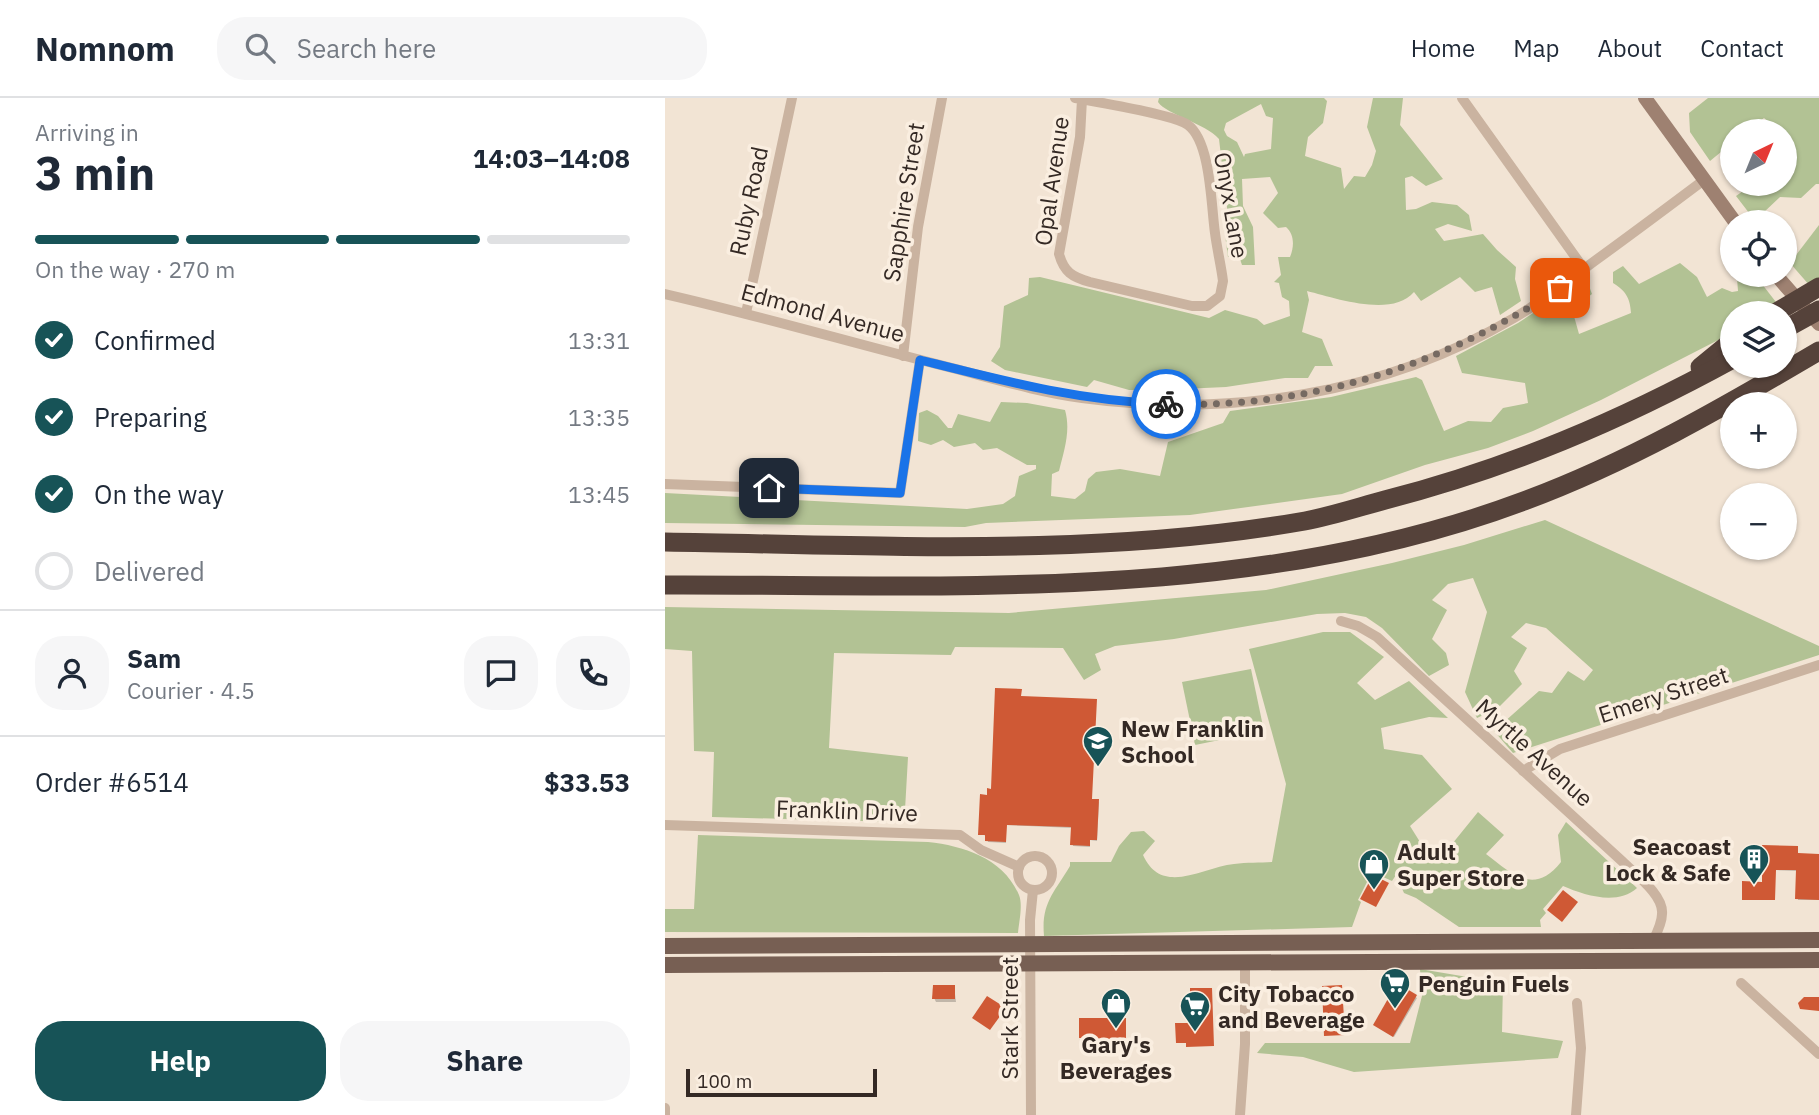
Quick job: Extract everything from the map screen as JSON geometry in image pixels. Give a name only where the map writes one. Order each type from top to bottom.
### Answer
[{"type":"highway","points":[[1797,307],[1818,288]]},
{"type":"highway","points":[[1797,316],[1819,310]]},
{"type":"highway","points":[[1677,390],[1720,352]]},
{"type":"highway","points":[[665,585],[1037,585],[1114,582],[1249,569],[1347,552],[1480,517],[1566,485],[1696,421],[1818,352]]},
{"type":"highway","points":[[665,542],[1057,546],[1203,536],[1308,521],[1448,484],[1503,466],[1556,446],[1677,390],[1720,366]]},
{"type":"main road","points":[[665,946],[1819,940]]},
{"type":"main road","points":[[665,965],[1819,960]]},
{"type":"street","name":"Ruby Road","points":[[745,313],[792,98]]},
{"type":"street","name":"Sapphire Street","points":[[903,356],[918,227],[942,98]]},
{"type":"street","points":[[1462,98],[1584,269]]},
{"type":"street","points":[[1645,98],[1726,210]]},
{"type":"street","name":"Onyx Lane","points":[[1079,99],[1128,108],[1187,124],[1197,135],[1206,162],[1223,281],[1220,296]]},
{"type":"street","name":"Opal Avenue","points":[[1079,99],[1080,137],[1059,254],[1063,269],[1075,278],[1192,306],[1207,306],[1220,296]]},
{"type":"street","name":"Edmond Avenue","points":[[665,294],[1037,390],[1127,402],[1206,405],[1265,401],[1339,387],[1404,368],[1514,318],[1704,180]]},
{"type":"street","points":[[1787,287],[1819,324]]},
{"type":"street","points":[[665,485],[900,493],[920,360]]},
{"type":"street","name":"Myrtle Avenue","points":[[1341,621],[1358,626],[1377,637],[1580,821],[1655,895],[1662,906],[1662,914],[1653,941]]},
{"type":"street","name":"Emery Street","points":[[1523,771],[1560,749],[1819,665]]},
{"type":"street","name":"Franklin Drive","points":[[665,825],[960,835],[981,850],[1019,867]]},
{"type":"street","points":[[1032,856],[1044,858],[1052,872],[1050,882],[1033,890],[1026,887],[1020,879],[1019,867],[1032,856]]},
{"type":"street","name":"Stark Street","points":[[1031,1115],[1030,920],[1033,890]]},
{"type":"street","points":[[1240,1115],[1245,1044],[1245,962]]},
{"type":"street","points":[[1741,983],[1819,1054]]},
{"type":"street","points":[[1576,1115],[1581,1048],[1577,1003]]},
{"type":"street","points":[[665,1108],[665,1115]]},
{"type":"green space","points":[[1159,98],[1324,98],[1327,101],[1323,123],[1308,137],[1305,156],[1341,168],[1344,189],[1354,176],[1365,177],[1372,165],[1376,151],[1367,127],[1373,98],[1403,98],[1400,125],[1443,179],[1426,186],[1412,176],[1405,178],[1406,210],[1432,202],[1457,205],[1469,215],[1472,231],[1448,224],[1435,229],[1444,241],[1483,234],[1516,267],[1515,279],[1521,301],[1500,315],[1492,287],[1475,292],[1460,277],[1421,301],[1414,292],[1404,300],[1392,304],[1363,304],[1307,291],[1309,300],[1302,332],[1322,339],[1333,366],[1315,366],[1308,378],[1285,378],[1226,387],[1129,390],[1094,380],[1087,387],[1005,370],[991,361],[1000,347],[1004,306],[1028,295],[1029,278],[1040,277],[1209,318],[1225,310],[1257,319],[1264,325],[1290,316],[1289,301],[1282,297],[1279,283],[1274,282],[1281,275],[1278,257],[1290,257],[1293,241],[1286,227],[1278,228],[1263,213],[1278,193],[1270,177],[1242,179],[1243,206],[1253,227],[1255,265],[1242,265],[1239,256],[1228,257],[1223,220],[1228,216],[1219,139],[1205,128],[1169,111],[1158,102]],"holes":[[[1261,104],[1266,116],[1273,118],[1271,149],[1245,154],[1244,157],[1237,142],[1227,136],[1224,130],[1226,123]]]},
{"type":"green space","points":[[1708,98],[1819,98],[1819,184],[1801,198],[1780,197],[1766,210],[1747,210],[1736,196],[1797,196],[1797,119],[1720,119],[1720,153],[1710,161],[1690,132],[1689,113]]},
{"type":"green space","points":[[1819,225],[1819,281],[1810,286],[1797,271],[1797,254]]},
{"type":"green space","points":[[1680,263],[1697,277],[1707,297],[1722,288],[1732,292],[1738,291],[1738,287],[1764,287],[1775,301],[1720,301],[1720,339],[1601,400],[1488,448],[1425,465],[1342,494],[1190,515],[986,523],[965,527],[665,523],[665,493],[967,509],[1003,504],[1015,496],[1019,476],[1036,469],[1036,465],[1027,465],[997,448],[983,450],[975,443],[954,447],[943,440],[931,445],[918,441],[919,413],[927,410],[938,416],[948,428],[952,428],[958,414],[990,422],[1001,402],[1027,403],[1065,410],[1066,441],[1059,471],[1052,474],[1051,496],[1075,499],[1085,491],[1088,479],[1096,472],[1120,469],[1160,476],[1168,442],[1223,423],[1230,411],[1331,397],[1416,377],[1422,380],[1444,431],[1468,421],[1491,422],[1503,408],[1528,403],[1525,383],[1462,373],[1456,356],[1518,323],[1586,278],[1592,294],[1572,309],[1579,334],[1631,313],[1626,295],[1613,283],[1613,272],[1623,266],[1639,284]]},
{"type":"green space","points":[[1545,520],[1819,646],[1819,655],[1513,753],[1494,731],[1539,691],[1552,693],[1568,671],[1584,681],[1593,670],[1546,628],[1526,623],[1511,637],[1527,648],[1514,671],[1522,684],[1498,708],[1477,718],[1465,692],[1487,612],[1473,578],[1448,584],[1432,600],[1447,610],[1432,639],[1446,653],[1449,665],[1429,676],[1382,628],[1366,617],[1345,613],[1317,614],[1174,639],[1115,646],[1095,654],[1101,670],[1084,680],[1063,648],[955,647],[951,655],[834,653],[829,748],[908,757],[905,810],[897,822],[712,817],[714,752],[694,751],[692,651],[665,649],[665,607],[1009,613],[1266,590],[1464,545]]},
{"type":"green space","points":[[1323,632],[1350,632],[1384,657],[1357,683],[1375,700],[1409,681],[1448,718],[1429,717],[1381,728],[1384,749],[1422,755],[1452,789],[1410,826],[1425,850],[1448,849],[1478,812],[1504,835],[1486,854],[1514,874],[1532,880],[1542,878],[1561,862],[1558,835],[1566,822],[1637,888],[1620,897],[1610,898],[1581,893],[1563,886],[1543,909],[1546,913],[1540,920],[1541,927],[1459,927],[1404,893],[1396,875],[1392,881],[1372,872],[1358,900],[1361,902],[1352,927],[1044,936],[1047,906],[1070,862],[1111,862],[1119,846],[1131,832],[1144,831],[1155,841],[1143,855],[1151,868],[1161,875],[1184,876],[1234,864],[1272,862],[1286,784],[1249,649]]},
{"type":"green space","points":[[1251,669],[1264,731],[1195,745],[1182,682]]},
{"type":"green space","points":[[698,835],[928,842],[955,847],[993,863],[1012,882],[1020,899],[1018,933],[665,932],[665,909],[694,909]]},
{"type":"green space","points":[[1420,969],[1503,983],[1502,1032],[1563,1041],[1558,1058],[1354,1072],[1303,1057],[1257,1053],[1265,1043],[1410,1043],[1422,996]]},
{"type":"building","points":[[995,688],[1022,689],[1021,696],[1097,699],[1092,799],[1099,799],[1097,840],[1090,840],[1090,846],[1070,845],[1071,827],[1007,825],[1006,842],[985,841],[985,835],[978,835],[980,794],[987,795],[987,788],[991,789]]},
{"type":"building","points":[[1762,845],[1798,846],[1798,853],[1819,854],[1819,900],[1795,899],[1796,870],[1776,870],[1775,900],[1742,900],[1742,881],[1762,882]]},
{"type":"building","name":"Adult Super Store","points":[[1373,875],[1389,883],[1376,907],[1360,899]]},
{"type":"building","points":[[1563,890],[1578,902],[1562,922],[1547,910]]},
{"type":"building","name":"Penguin Fuels","points":[[1397,983],[1417,995],[1393,1037],[1373,1025]]},
{"type":"building","points":[[933,985],[955,985],[955,999],[932,999]]},
{"type":"building","points":[[1342,985],[1345,1035],[1324,1036],[1322,986]]},
{"type":"building","points":[[1190,988],[1212,988],[1214,1046],[1186,1047],[1186,1043],[1176,1043],[1175,1023],[1190,1023]]},
{"type":"building","points":[[987,996],[1006,1008],[990,1030],[972,1018]]},
{"type":"building","points":[[1804,997],[1819,997],[1819,1011],[1800,1009],[1798,1003]]},
{"type":"building","points":[[1079,1018],[1126,1018],[1126,1045],[1106,1045],[1106,1039],[1079,1038]]},
{"type":"way so far","points":[[1166,404],[1245,403],[1306,394],[1376,377],[1432,357],[1487,332],[1560,288]]},
{"type":"place","name":"New Franklin School","points":[[1098,768]]},
{"type":"place","name":"Seacoast Lock & Safe","points":[[1754,886]]},
{"type":"place","name":"Adult Super Store","points":[[1374,891]]},
{"type":"place","name":"Penguin Fuels","points":[[1395,1010]]},
{"type":"place","name":"Gary's Beverages","points":[[1116,1030]]},
{"type":"place","name":"City Tobacco and Beverage","points":[[1195,1033]]},
{"type":"route","points":[[769,488],[900,493],[920,360],[1037,390],[1082,398],[1166,404]]}]
